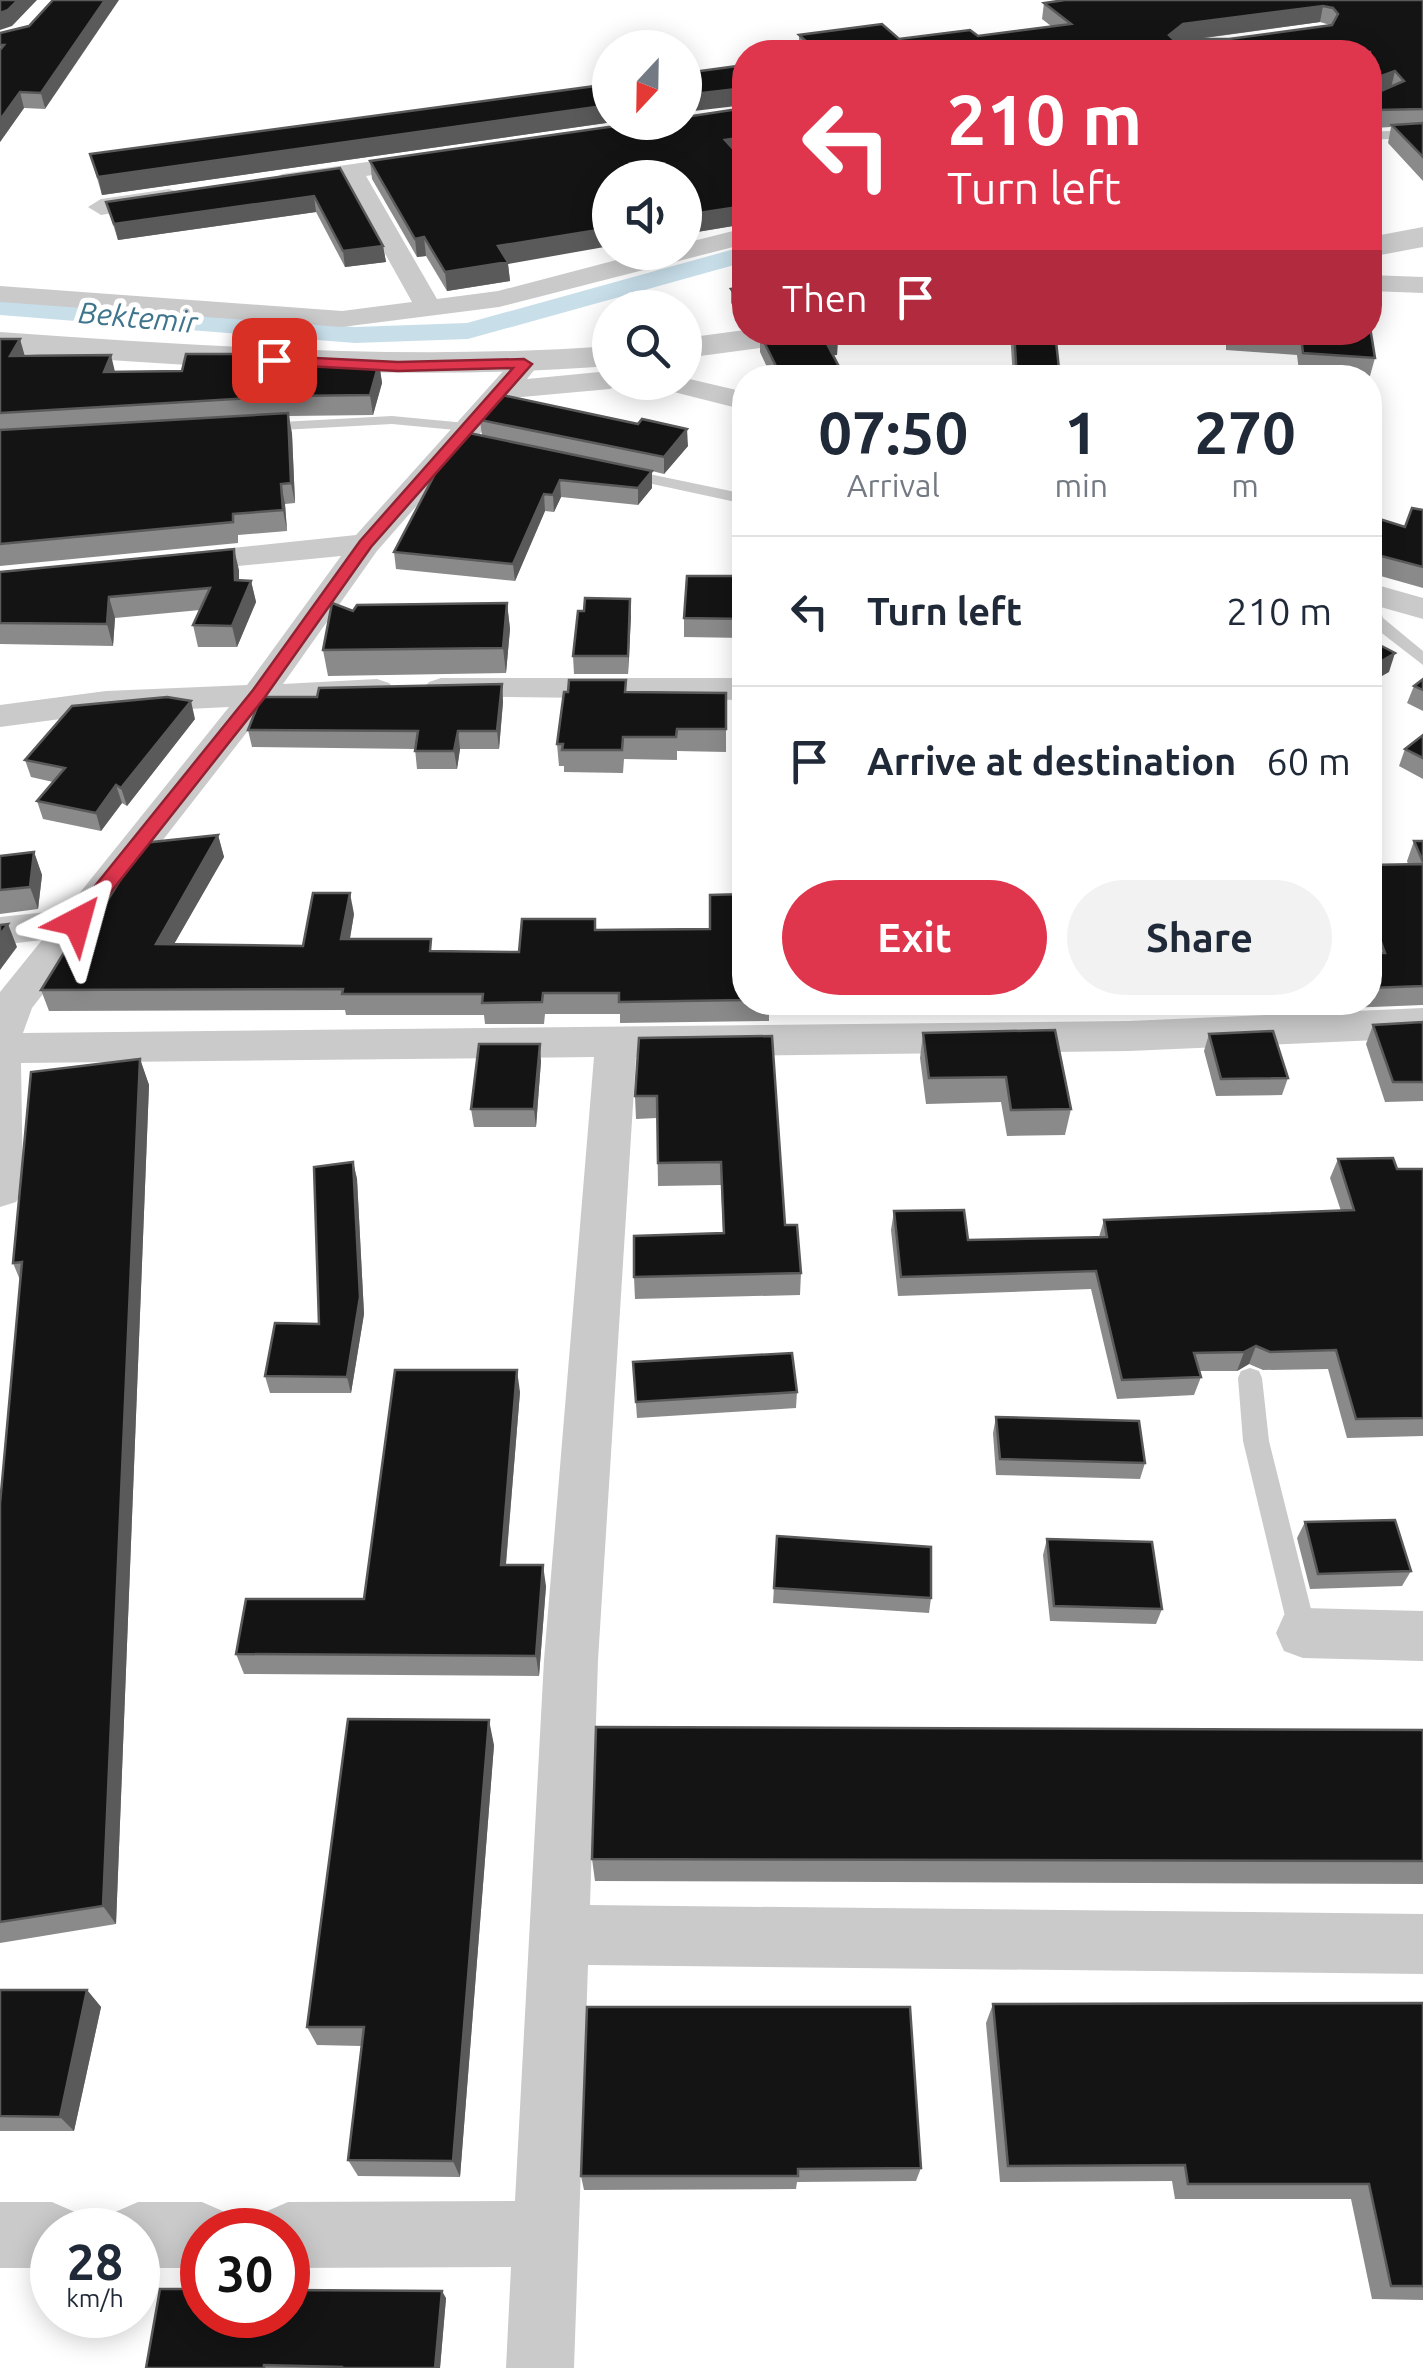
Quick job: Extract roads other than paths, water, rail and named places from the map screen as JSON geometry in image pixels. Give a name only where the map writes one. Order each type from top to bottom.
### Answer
[{"type":"street","points":[[254,185],[449,157]]},
{"type":"street","points":[[350,171],[430,310]]},
{"type":"street","points":[[101,207],[197,193]]},
{"type":"street","points":[[1382,245],[1423,237]]},
{"type":"street","points":[[702,247],[732,239]]},
{"type":"street","points":[[0,342],[329,339],[430,310],[500,299],[612,270]]},
{"type":"street","points":[[1382,283],[1423,285]]},
{"type":"street","points":[[0,294],[329,339],[398,366],[512,377],[592,379]]},
{"type":"street","points":[[702,346],[732,342]]},
{"type":"street","points":[[592,360],[512,377],[465,437],[366,544],[259,694],[16,1000],[4,1022],[0,1048],[1129,1036],[1423,1023]]},
{"type":"street","points":[[702,390],[732,398]]},
{"type":"street","points":[[154,564],[366,544]]},
{"type":"street","points":[[1382,599],[1423,609]]},
{"type":"street","points":[[0,716],[106,702],[259,694],[410,689],[732,690]]},
{"type":"street","points":[[0,931],[77,922]]},
{"type":"street","points":[[540,2368],[571,1660],[616,1042]]},
{"type":"street","points":[[0,1056],[0,1190]]},
{"type":"street","points":[[1303,1633],[1423,1636]]},
{"type":"street","points":[[556,1935],[1423,1944]]},
{"type":"street","points":[[310,2235],[548,2234]]},
{"type":"street","points":[[0,2235],[30,2235]]},
{"type":"lane","points":[[1382,135],[1423,133]]},
{"type":"lane","points":[[238,429],[392,420],[465,437]]},
{"type":"lane","points":[[610,471],[732,496]]},
{"type":"lane","points":[[1382,626],[1423,660]]},
{"type":"lane","points":[[1250,1378],[1256,1441],[1303,1633]]},
{"type":"waterway","name":"Bektemir","points":[[0,307],[355,335],[468,331],[732,258]]}]
